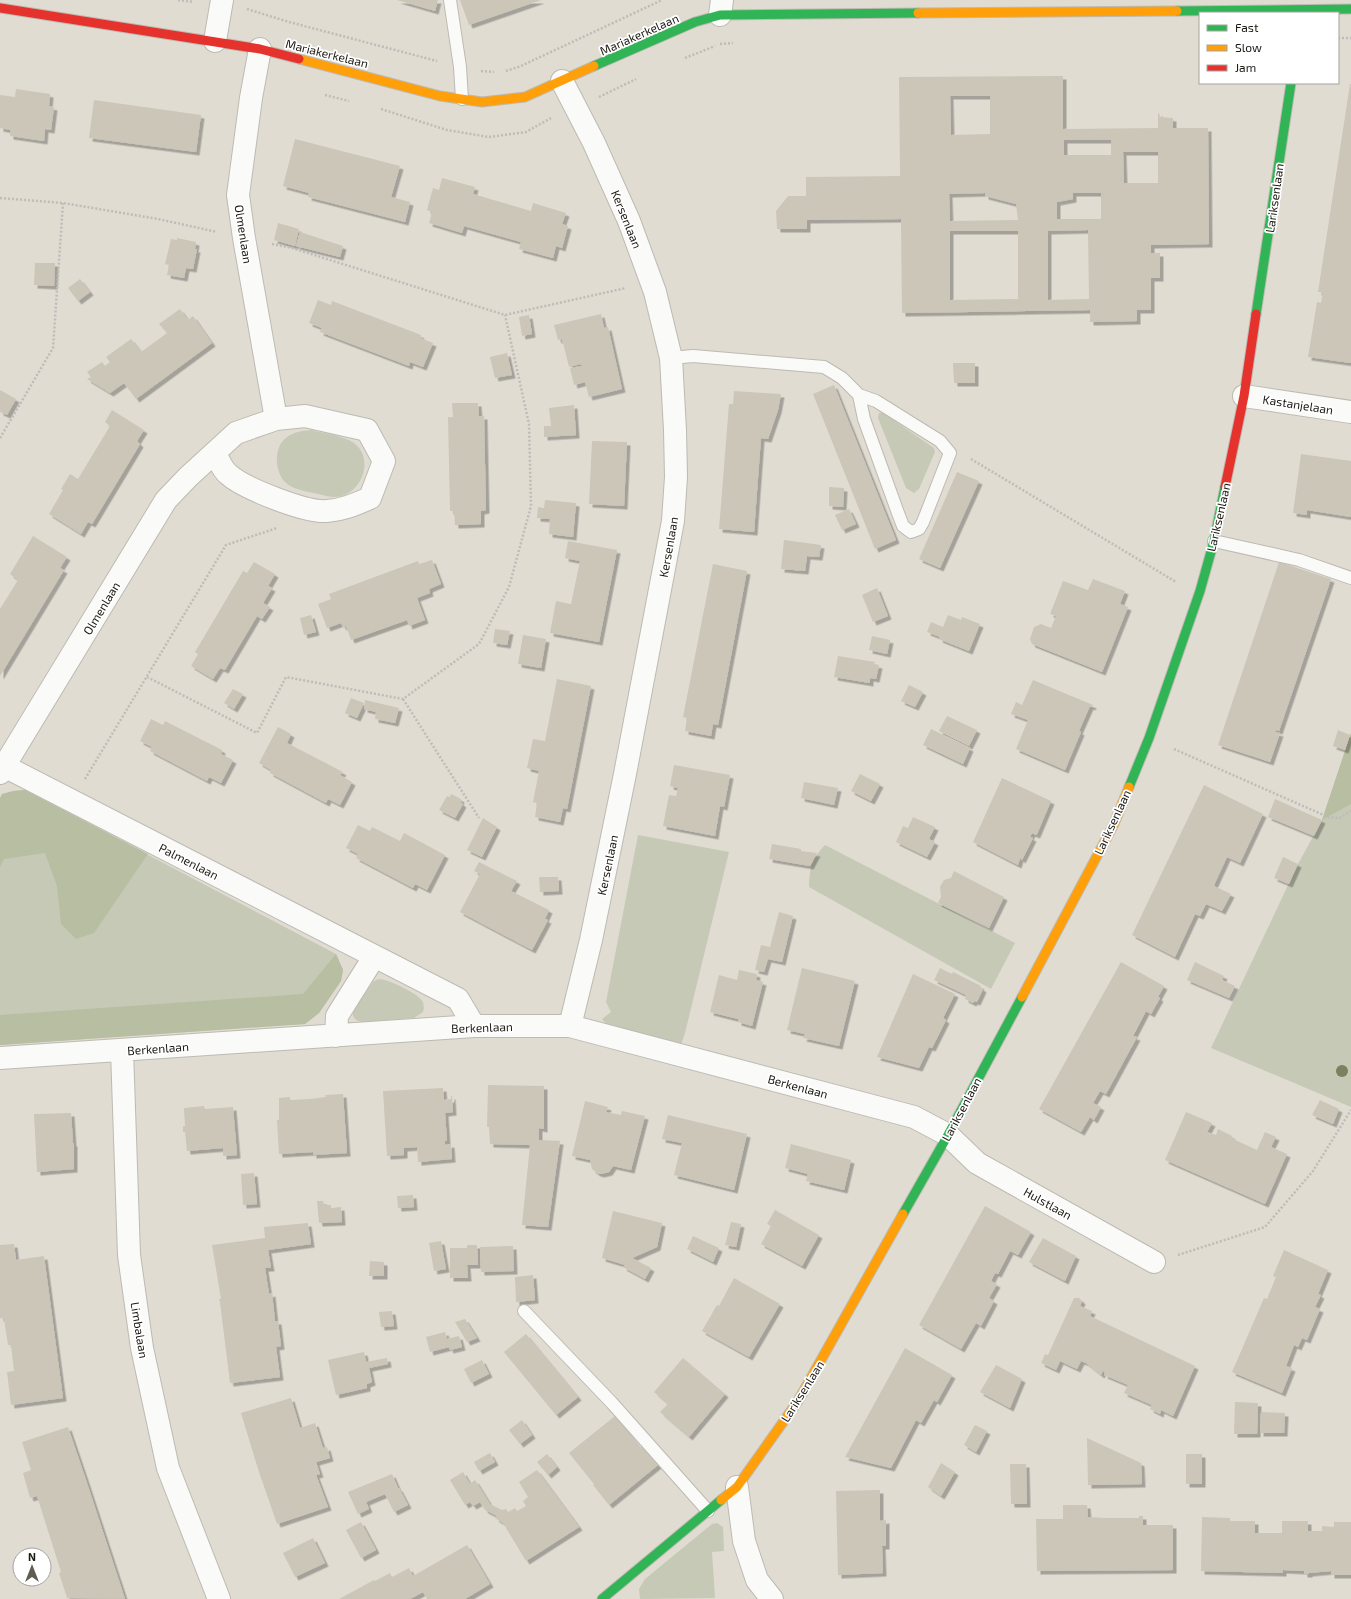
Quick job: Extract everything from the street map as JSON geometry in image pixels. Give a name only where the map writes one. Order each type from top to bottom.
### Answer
[{"type":"street","points":[[215,41],[221,3]]},
{"type":"street","name":"Mariakerkelaan","points":[[0,8],[260,49],[440,96],[482,102],[525,97],[695,22],[721,7],[1351,9]]},
{"type":"street","name":"Olmenlaan","points":[[260,49],[251,98],[238,195],[244,238],[276,419]]},
{"type":"street","name":"Kersenlaan","points":[[562,81],[594,143],[629,221],[651,282],[671,358],[676,477],[673,521],[622,789],[591,940],[570,1026]]},
{"type":"street","name":"Lariksenlaan","points":[[602,1599],[737,1487],[798,1401],[948,1135],[1114,824],[1149,738],[1200,591],[1214,541],[1244,396],[1291,84]]},
{"type":"street","name":"Kastanjelaan","points":[[1244,396],[1351,412]]},
{"type":"street","name":"Olmenlaan","points":[[2,770],[166,500],[188,477],[215,454],[236,433],[276,419],[305,416],[367,430],[384,461],[370,498],[352,507],[325,512],[296,506],[242,484],[227,474],[215,454]]},
{"type":"street","name":"Palmenlaan","points":[[2,770],[72,801],[458,999],[474,1026]]},
{"type":"street","points":[[336,1036],[337,1016],[374,956]]},
{"type":"street","name":"Berkenlaan","points":[[0,1058],[474,1026],[570,1026],[914,1117],[948,1135]]},
{"type":"street","name":"Limbalaan","points":[[122,1050],[129,1255],[142,1348],[168,1468],[219,1599]]},
{"type":"street","name":"Hulstlaan","points":[[948,1135],[978,1163],[1154,1262]]},
{"type":"street","points":[[737,1487],[744,1541],[757,1580],[772,1599]]},
{"type":"lane","points":[[450,0],[460,67],[462,99]]},
{"type":"lane","points":[[671,358],[693,356],[824,367],[842,378],[859,395],[876,401],[940,441],[950,453],[919,529],[911,532],[903,526],[864,419],[859,395]]},
{"type":"lane","points":[[1214,541],[1299,560],[1351,578]]},
{"type":"lane","points":[[524,1311],[612,1402],[708,1512]]},
{"type":"path","points":[[178,0],[221,3],[460,67],[500,73],[521,66],[662,0]]},
{"type":"path","points":[[1339,38],[1351,38]]},
{"type":"path","points":[[0,198],[63,203],[158,218],[292,248],[505,315],[651,282]]},
{"type":"path","points":[[0,438],[53,348],[63,203]]},
{"type":"path","points":[[148,677],[257,733],[286,677],[403,699],[479,644],[509,587],[531,506],[529,424],[505,315]]},
{"type":"path","points":[[950,453],[964,455],[1180,585],[1200,591]]},
{"type":"path","points":[[72,801],[148,677],[226,545],[293,522],[296,506]]},
{"type":"path","points":[[403,699],[479,818]]},
{"type":"path","points":[[1149,738],[1328,817],[1340,818],[1351,811]]},
{"type":"path","points":[[1154,1262],[1265,1227],[1313,1171],[1351,1110]]},
{"type":"green space","points":[[879,413],[883,413],[934,448],[935,452],[919,489],[914,493],[906,488],[878,418]]},
{"type":"green space","points":[[311,430],[344,438],[354,443],[360,449],[363,456],[364,472],[357,486],[351,491],[344,495],[331,497],[295,488],[284,481],[278,470],[277,464],[280,446],[287,437],[292,434]]},
{"type":"green space","points":[[1351,733],[1351,1107],[1211,1048],[1298,864],[1322,820]]},
{"type":"green space","points":[[1351,733],[1351,804],[1322,820]]},
{"type":"green space","points":[[25,790],[336,954],[343,970],[341,981],[319,1013],[305,1024],[0,1045],[0,798],[13,791]]},
{"type":"green space","points":[[25,790],[148,854],[94,933],[76,939],[61,924],[57,886],[45,853],[4,859],[0,867],[0,798],[2,794]]},
{"type":"green space","points":[[638,835],[729,852],[681,1045],[609,1027],[602,1019],[611,1012],[606,1002]]},
{"type":"green space","points":[[825,845],[1015,943],[991,989],[809,887],[812,864]]},
{"type":"green space","points":[[336,954],[343,970],[341,981],[319,1013],[305,1024],[0,1045],[0,1015],[303,994]]},
{"type":"green space","points":[[378,979],[395,984],[420,998],[423,1002],[423,1012],[414,1018],[362,1022],[356,1020],[353,1016],[353,1011],[373,982]]},
{"type":"green space","points":[[717,1523],[723,1527],[724,1551],[712,1552],[715,1598],[640,1599],[639,1589],[645,1579],[712,1524]]},
{"type":"building","points":[[397,0],[438,0],[435,11]]},
{"type":"building","points":[[460,0],[541,0],[469,25]]},
{"type":"building","points":[[1063,76],[1063,129],[1158,128],[1158,113],[1160,117],[1173,118],[1173,128],[1208,128],[1209,244],[1151,245],[1151,253],[1160,253],[1160,278],[1151,278],[1151,310],[1137,310],[1137,321],[1090,322],[1090,310],[902,313],[901,219],[807,220],[807,229],[777,229],[776,211],[788,196],[806,196],[806,177],[900,176],[899,77]],"holes":[[[950,96],[990,96],[990,134],[951,135]],[[1064,140],[1111,140],[1111,155],[1064,155]],[[1123,152],[1158,152],[1158,183],[1124,183]],[[985,193],[985,196],[1016,204],[1018,220],[950,221],[949,194]],[[1073,193],[1101,193],[1101,219],[1057,219],[1057,202],[1073,199]],[[1088,230],[1089,299],[1048,300],[1048,231]],[[950,231],[1018,231],[1018,299],[950,300]]]},
{"type":"building","points":[[1350,84],[1351,363],[1308,357],[1317,302],[1321,303],[1323,292],[1318,292]]},
{"type":"building","points":[[16,89],[50,94],[49,106],[54,107],[51,130],[45,129],[44,141],[10,136],[10,130],[0,128],[0,95],[15,97]]},
{"type":"building","points":[[94,100],[201,115],[196,152],[89,138]]},
{"type":"building","points":[[295,139],[400,166],[391,197],[410,202],[405,222],[308,197],[309,193],[283,186]]},
{"type":"building","points":[[442,178],[475,187],[473,194],[531,211],[533,203],[566,213],[562,224],[568,226],[562,248],[556,246],[553,258],[519,249],[521,242],[464,226],[462,233],[429,223],[432,212],[427,210],[433,188],[439,190]]},
{"type":"building","points":[[278,223],[299,229],[295,246],[274,240]]},
{"type":"building","points":[[300,232],[343,246],[340,257],[296,246]]},
{"type":"building","points":[[177,238],[196,242],[195,249],[197,249],[193,269],[186,268],[184,278],[167,275],[169,265],[165,264],[171,239],[177,240]]},
{"type":"building","points":[[35,263],[55,263],[54,286],[34,285]]},
{"type":"building","points":[[80,279],[90,292],[78,301],[68,288]]},
{"type":"building","points":[[318,300],[331,305],[332,301],[421,335],[420,338],[433,343],[423,367],[410,362],[409,366],[320,332],[322,328],[309,323]]},
{"type":"building","points":[[180,309],[188,320],[193,316],[212,343],[136,399],[124,383],[110,393],[87,379],[91,377],[87,372],[102,362],[105,366],[110,362],[106,357],[131,339],[141,352],[167,333],[159,324]]},
{"type":"building","points":[[601,314],[604,328],[608,327],[622,389],[589,397],[585,382],[574,385],[570,368],[582,366],[581,364],[569,367],[562,339],[558,340],[554,325]]},
{"type":"building","points":[[529,315],[532,334],[522,336],[519,317]]},
{"type":"building","points":[[507,353],[512,375],[495,378],[490,357]]},
{"type":"building","points":[[953,363],[975,363],[975,383],[954,383]]},
{"type":"building","points":[[834,385],[896,540],[875,549],[813,394]]},
{"type":"building","points":[[0,390],[16,399],[7,415],[0,412]]},
{"type":"building","points":[[734,391],[781,394],[778,410],[768,439],[761,438],[754,532],[719,529],[729,404],[733,404]]},
{"type":"building","points":[[452,403],[478,403],[479,416],[484,416],[486,510],[481,511],[481,524],[455,525],[454,511],[450,511],[448,417],[453,417]]},
{"type":"building","points":[[574,405],[576,435],[544,437],[544,426],[551,426],[549,408]]},
{"type":"building","points":[[112,410],[144,430],[137,441],[140,444],[92,524],[88,522],[81,534],[49,514],[63,490],[61,489],[70,474],[78,479],[110,426],[105,422]]},
{"type":"building","points":[[592,441],[627,442],[624,506],[589,504]]},
{"type":"building","points":[[1301,454],[1351,461],[1351,517],[1307,510],[1307,515],[1293,513]]},
{"type":"building","points":[[957,472],[979,481],[940,568],[919,559]]},
{"type":"building","points":[[829,487],[844,488],[843,507],[829,506]]},
{"type":"building","points":[[545,500],[576,503],[573,537],[549,534],[550,519],[537,518],[538,507],[544,508]]},
{"type":"building","points":[[849,509],[856,524],[842,530],[835,515]]},
{"type":"building","points":[[33,536],[67,557],[60,568],[64,570],[0,676],[0,609],[18,580],[10,574]]},
{"type":"building","points":[[784,540],[821,545],[819,557],[807,556],[805,571],[781,569]]},
{"type":"building","points":[[568,541],[617,550],[599,642],[550,633],[556,601],[571,604],[580,561],[565,558]]},
{"type":"building","points":[[432,560],[441,584],[429,589],[430,593],[417,598],[425,620],[409,626],[407,620],[351,640],[346,626],[343,627],[341,623],[327,628],[318,604],[331,599],[329,594],[418,561],[419,564]]},
{"type":"building","points":[[254,562],[275,574],[268,586],[272,588],[263,603],[270,607],[262,619],[257,616],[225,670],[220,668],[213,679],[191,666],[198,654],[195,652],[243,571],[247,573]]},
{"type":"building","points":[[1279,562],[1331,579],[1279,731],[1276,730],[1275,732],[1280,733],[1270,762],[1218,745]]},
{"type":"building","points":[[713,564],[747,571],[718,725],[713,724],[711,736],[685,731],[687,718],[683,717]]},
{"type":"building","points":[[1093,579],[1125,591],[1120,604],[1128,607],[1102,672],[1032,644],[1030,639],[1034,627],[1041,624],[1051,628],[1056,616],[1050,614],[1063,581],[1088,590]]},
{"type":"building","points":[[877,588],[888,616],[873,622],[862,595]]},
{"type":"building","points":[[311,615],[316,632],[304,635],[300,618]]},
{"type":"building","points":[[948,615],[961,620],[962,617],[980,624],[969,651],[939,639],[940,637],[927,632],[931,622],[943,627]]},
{"type":"building","points":[[495,629],[510,631],[507,645],[493,643]]},
{"type":"building","points":[[523,635],[546,639],[541,668],[518,664]]},
{"type":"building","points":[[872,636],[890,640],[887,654],[869,650]]},
{"type":"building","points":[[838,656],[875,662],[874,664],[879,665],[876,679],[870,678],[870,683],[834,677]]},
{"type":"building","points":[[557,679],[591,686],[567,809],[563,808],[560,822],[535,817],[537,803],[533,802],[539,771],[527,768],[533,739],[545,741]]},
{"type":"building","points":[[1033,680],[1093,705],[1092,707],[1090,706],[1079,731],[1081,732],[1065,770],[1016,749],[1028,720],[1011,714],[1016,702],[1022,705]]},
{"type":"building","points":[[909,685],[923,692],[915,707],[901,701]]},
{"type":"building","points":[[233,689],[243,694],[234,709],[224,703]]},
{"type":"building","points":[[351,698],[364,703],[357,718],[345,713]]},
{"type":"building","points":[[365,700],[399,708],[395,723],[375,719],[376,712],[364,709]]},
{"type":"building","points":[[947,716],[977,730],[969,746],[939,731]]},
{"type":"building","points":[[151,719],[163,725],[165,721],[222,750],[221,754],[233,760],[221,783],[209,777],[207,781],[150,751],[152,747],[140,741]]},
{"type":"building","points":[[278,727],[291,734],[287,743],[343,772],[340,775],[352,782],[340,805],[328,799],[326,803],[270,773],[271,770],[259,763]]},
{"type":"building","points":[[931,729],[970,748],[963,764],[923,745]]},
{"type":"building","points":[[1338,730],[1350,735],[1345,750],[1333,746]]},
{"type":"building","points":[[674,765],[730,775],[724,807],[720,806],[715,836],[663,826],[669,795],[676,796],[678,788],[670,786]]},
{"type":"building","points":[[860,774],[880,784],[871,801],[851,791]]},
{"type":"building","points":[[1002,778],[1051,801],[1037,834],[1032,833],[1030,837],[1033,838],[1022,860],[1020,858],[1018,865],[973,842]]},
{"type":"building","points":[[804,782],[838,788],[834,805],[801,798]]},
{"type":"building","points":[[1204,785],[1263,814],[1240,863],[1227,857],[1215,883],[1214,886],[1231,894],[1222,911],[1206,904],[1200,916],[1195,914],[1175,957],[1132,935]]},
{"type":"building","points":[[451,794],[461,799],[460,802],[463,804],[455,818],[439,810],[447,796],[450,797]]},
{"type":"building","points":[[1275,799],[1322,820],[1314,836],[1268,817]]},
{"type":"building","points":[[913,817],[935,827],[929,839],[935,842],[927,857],[896,842],[903,826],[908,828]]},
{"type":"building","points":[[483,818],[497,827],[482,857],[467,850]]},
{"type":"building","points":[[358,825],[370,831],[372,827],[400,841],[404,833],[445,855],[427,890],[415,884],[413,888],[356,858],[358,854],[346,848]]},
{"type":"building","points":[[772,844],[817,853],[810,866],[769,859]]},
{"type":"building","points":[[1283,857],[1298,864],[1289,884],[1274,878]]},
{"type":"building","points":[[479,862],[517,881],[511,891],[549,910],[545,919],[548,920],[532,950],[460,912],[480,874],[474,871]]},
{"type":"building","points":[[954,871],[1004,897],[989,928],[938,903],[941,897],[940,887],[944,880],[951,878]]},
{"type":"building","points":[[539,877],[558,877],[559,891],[540,892]]},
{"type":"building","points":[[779,912],[793,916],[782,962],[768,959],[764,972],[755,970],[761,945],[770,947]]},
{"type":"building","points":[[1121,962],[1164,986],[1158,997],[1160,998],[1151,1014],[1146,1011],[1133,1036],[1137,1037],[1106,1094],[1100,1091],[1093,1103],[1101,1107],[1094,1120],[1090,1117],[1081,1132],[1039,1109]]},
{"type":"building","points":[[1195,962],[1224,976],[1222,980],[1235,986],[1229,998],[1187,980]]},
{"type":"building","points":[[802,968],[855,981],[839,1046],[803,1038],[805,1034],[787,1030]]},
{"type":"building","points":[[940,968],[952,974],[953,972],[981,986],[980,987],[983,989],[977,1002],[974,1001],[973,1003],[965,999],[966,995],[934,980]]},
{"type":"building","points":[[739,970],[757,974],[756,980],[763,982],[752,1026],[738,1022],[738,1019],[710,1012],[719,975],[737,980]]},
{"type":"building","points":[[913,974],[955,994],[943,1018],[946,1020],[932,1048],[929,1047],[919,1068],[877,1057]]},
{"type":"building","points":[[488,1085],[544,1086],[544,1129],[539,1128],[539,1140],[560,1141],[548,1227],[522,1225],[530,1145],[490,1144],[489,1127],[487,1127]]},
{"type":"building","points":[[443,1088],[444,1100],[451,1099],[452,1096],[453,1112],[445,1113],[447,1141],[445,1141],[445,1145],[451,1144],[452,1159],[418,1162],[417,1147],[404,1148],[404,1155],[387,1156],[383,1091]]},
{"type":"building","points":[[343,1094],[347,1153],[313,1155],[313,1152],[279,1154],[277,1120],[279,1120],[279,1098],[290,1097],[290,1100],[310,1099],[326,1097],[325,1095]]},
{"type":"building","points":[[1320,1100],[1339,1109],[1333,1124],[1312,1115]]},
{"type":"building","points":[[585,1101],[608,1107],[606,1112],[621,1115],[622,1111],[645,1116],[631,1170],[613,1166],[609,1172],[601,1174],[592,1169],[590,1160],[572,1156]]},
{"type":"building","points":[[204,1106],[205,1109],[233,1107],[237,1155],[223,1156],[223,1148],[187,1151],[185,1132],[183,1132],[183,1126],[185,1126],[184,1108]]},
{"type":"building","points":[[1186,1112],[1212,1123],[1207,1132],[1216,1135],[1218,1129],[1232,1136],[1231,1138],[1257,1150],[1265,1132],[1276,1137],[1271,1147],[1287,1154],[1265,1204],[1165,1160]]},
{"type":"building","points":[[71,1113],[74,1143],[74,1169],[37,1172],[34,1114]]},
{"type":"building","points":[[668,1115],[747,1134],[734,1190],[674,1175],[682,1143],[662,1139]]},
{"type":"building","points":[[791,1144],[851,1160],[844,1190],[806,1181],[808,1174],[785,1168]]},
{"type":"building","points":[[254,1173],[257,1204],[243,1205],[241,1174]]},
{"type":"building","points":[[413,1195],[414,1207],[398,1208],[397,1196]]},
{"type":"building","points":[[317,1201],[323,1201],[324,1205],[331,1205],[331,1208],[341,1207],[342,1222],[319,1223]]},
{"type":"building","points":[[985,1206],[1031,1232],[1018,1255],[1010,1251],[998,1274],[995,1273],[991,1281],[997,1284],[989,1298],[994,1301],[981,1326],[976,1323],[961,1349],[919,1325]]},
{"type":"building","points":[[775,1210],[819,1235],[802,1266],[761,1244],[771,1226],[767,1224]]},
{"type":"building","points":[[613,1211],[662,1223],[657,1247],[632,1258],[651,1268],[645,1279],[623,1267],[625,1265],[602,1258]]},
{"type":"building","points":[[731,1222],[741,1224],[736,1247],[725,1245]]},
{"type":"building","points":[[308,1223],[311,1244],[268,1250],[271,1268],[265,1268],[269,1294],[272,1293],[275,1321],[278,1321],[281,1346],[276,1347],[280,1377],[230,1383],[219,1299],[221,1299],[212,1245],[265,1238],[264,1227]]},
{"type":"building","points":[[693,1236],[719,1248],[713,1262],[687,1249]]},
{"type":"building","points":[[1043,1238],[1076,1256],[1065,1281],[1029,1262]]},
{"type":"building","points":[[441,1241],[446,1269],[434,1271],[429,1243]]},
{"type":"building","points":[[14,1244],[16,1260],[44,1256],[63,1398],[11,1405],[7,1372],[14,1371],[11,1345],[8,1345],[4,1319],[0,1318],[0,1245]]},
{"type":"building","points":[[467,1245],[477,1245],[478,1265],[467,1265],[468,1278],[450,1278],[450,1248],[467,1248]]},
{"type":"building","points":[[513,1246],[514,1271],[481,1272],[480,1247]]},
{"type":"building","points":[[1284,1250],[1328,1270],[1318,1294],[1321,1295],[1315,1307],[1320,1309],[1307,1340],[1302,1338],[1298,1347],[1294,1345],[1286,1366],[1292,1368],[1282,1393],[1232,1372],[1264,1298],[1267,1299],[1276,1277],[1273,1276]]},
{"type":"building","points":[[370,1261],[384,1262],[384,1276],[369,1276]]},
{"type":"building","points":[[533,1275],[535,1300],[516,1302],[515,1277]]},
{"type":"building","points":[[734,1278],[780,1304],[749,1357],[702,1331],[717,1305],[719,1306]]},
{"type":"building","points":[[1074,1298],[1079,1298],[1082,1301],[1080,1306],[1092,1311],[1090,1316],[1195,1366],[1173,1416],[1161,1410],[1160,1414],[1150,1409],[1152,1405],[1124,1393],[1128,1385],[1104,1375],[1105,1372],[1103,1371],[1101,1375],[1086,1363],[1081,1361],[1077,1369],[1060,1361],[1056,1370],[1041,1363],[1045,1354],[1048,1355]]},
{"type":"building","points":[[392,1311],[394,1326],[381,1327],[379,1312]]},
{"type":"building","points":[[465,1319],[477,1338],[467,1342],[455,1322]]},
{"type":"building","points":[[445,1332],[447,1339],[459,1336],[462,1347],[450,1350],[449,1347],[430,1352],[426,1337]]},
{"type":"building","points":[[526,1334],[578,1397],[556,1415],[504,1352]]},
{"type":"building","points":[[905,1348],[952,1375],[937,1402],[934,1400],[921,1423],[916,1420],[891,1468],[845,1457]]},
{"type":"building","points":[[364,1352],[366,1362],[387,1358],[388,1364],[369,1368],[372,1382],[367,1384],[367,1388],[336,1395],[328,1360]]},
{"type":"building","points":[[683,1358],[725,1394],[689,1437],[660,1412],[668,1404],[654,1392]]},
{"type":"building","points":[[482,1360],[489,1374],[471,1383],[464,1369]]},
{"type":"building","points":[[996,1365],[1022,1379],[1010,1408],[980,1392]]},
{"type":"building","points":[[291,1398],[300,1428],[315,1423],[323,1448],[327,1447],[330,1458],[316,1462],[320,1474],[316,1475],[328,1507],[277,1524],[241,1413]]},
{"type":"building","points":[[1235,1402],[1258,1403],[1257,1434],[1234,1434]]},
{"type":"building","points":[[1261,1412],[1285,1413],[1284,1433],[1260,1433]]},
{"type":"building","points":[[615,1416],[640,1448],[642,1446],[658,1465],[609,1505],[569,1453]]},
{"type":"building","points":[[522,1420],[532,1435],[520,1444],[509,1430]]},
{"type":"building","points":[[975,1425],[987,1431],[976,1452],[964,1445]]},
{"type":"building","points":[[68,1427],[125,1599],[67,1598],[59,1573],[61,1572],[37,1496],[30,1498],[23,1473],[31,1470],[22,1442]]},
{"type":"building","points":[[1087,1438],[1141,1463],[1142,1484],[1088,1485]]},
{"type":"building","points":[[490,1453],[495,1462],[479,1471],[474,1462]]},
{"type":"building","points":[[547,1454],[557,1467],[548,1475],[537,1462]]},
{"type":"building","points":[[1186,1454],[1202,1454],[1202,1484],[1186,1484]]},
{"type":"building","points":[[941,1463],[955,1472],[941,1496],[928,1487]]},
{"type":"building","points":[[1010,1464],[1026,1464],[1027,1504],[1011,1504]]},
{"type":"building","points":[[537,1470],[579,1527],[526,1561],[503,1523],[495,1518],[497,1516],[485,1510],[480,1502],[473,1506],[470,1502],[465,1505],[450,1480],[463,1472],[470,1484],[475,1480],[490,1504],[502,1510],[506,1509],[508,1512],[515,1508],[517,1511],[526,1506],[523,1501],[528,1497],[519,1482]]},
{"type":"building","points":[[392,1474],[408,1505],[394,1512],[385,1494],[366,1502],[369,1509],[358,1514],[348,1492]]},
{"type":"building","points":[[880,1490],[880,1521],[886,1520],[886,1546],[882,1546],[883,1573],[838,1575],[836,1491]]},
{"type":"building","points":[[1063,1505],[1087,1505],[1088,1517],[1139,1518],[1139,1516],[1143,1516],[1143,1525],[1173,1525],[1173,1570],[1037,1571],[1036,1519],[1063,1519]]},
{"type":"building","points":[[1202,1517],[1230,1518],[1230,1521],[1255,1521],[1255,1533],[1282,1533],[1282,1521],[1308,1521],[1308,1531],[1322,1531],[1322,1526],[1334,1527],[1334,1522],[1351,1522],[1351,1575],[1331,1575],[1331,1571],[1304,1574],[1304,1571],[1283,1570],[1283,1573],[1201,1571]]},
{"type":"building","points":[[361,1522],[376,1550],[361,1558],[346,1530]]},
{"type":"building","points":[[313,1538],[325,1563],[295,1577],[283,1553]]},
{"type":"building","points":[[467,1545],[490,1584],[465,1599],[427,1599],[423,1592],[410,1599],[339,1599],[390,1573],[392,1577],[409,1568],[413,1576]]},
{"type":"traffic: fast","points":[[1177,11],[1351,9]]},
{"type":"traffic: fast","points":[[594,66],[695,22],[720,15],[918,13]]},
{"type":"traffic: fast","points":[[1256,314],[1291,84]]},
{"type":"traffic: fast","points":[[1129,787],[1149,738],[1200,591],[1214,541],[1225,487]]},
{"type":"traffic: fast","points":[[903,1214],[948,1135],[1022,997]]},
{"type":"traffic: fast","points":[[602,1599],[721,1500]]},
{"type":"traffic: slow","points":[[918,13],[1177,11]]},
{"type":"traffic: slow","points":[[299,59],[440,96],[482,102],[525,97],[594,66]]},
{"type":"traffic: slow","points":[[1022,997],[1114,824],[1129,787]]},
{"type":"traffic: slow","points":[[721,1500],[737,1487],[798,1401],[903,1214]]},
{"type":"traffic: jam","points":[[0,8],[260,49],[299,59]]},
{"type":"traffic: jam","points":[[1225,487],[1244,396],[1256,314]]}]
